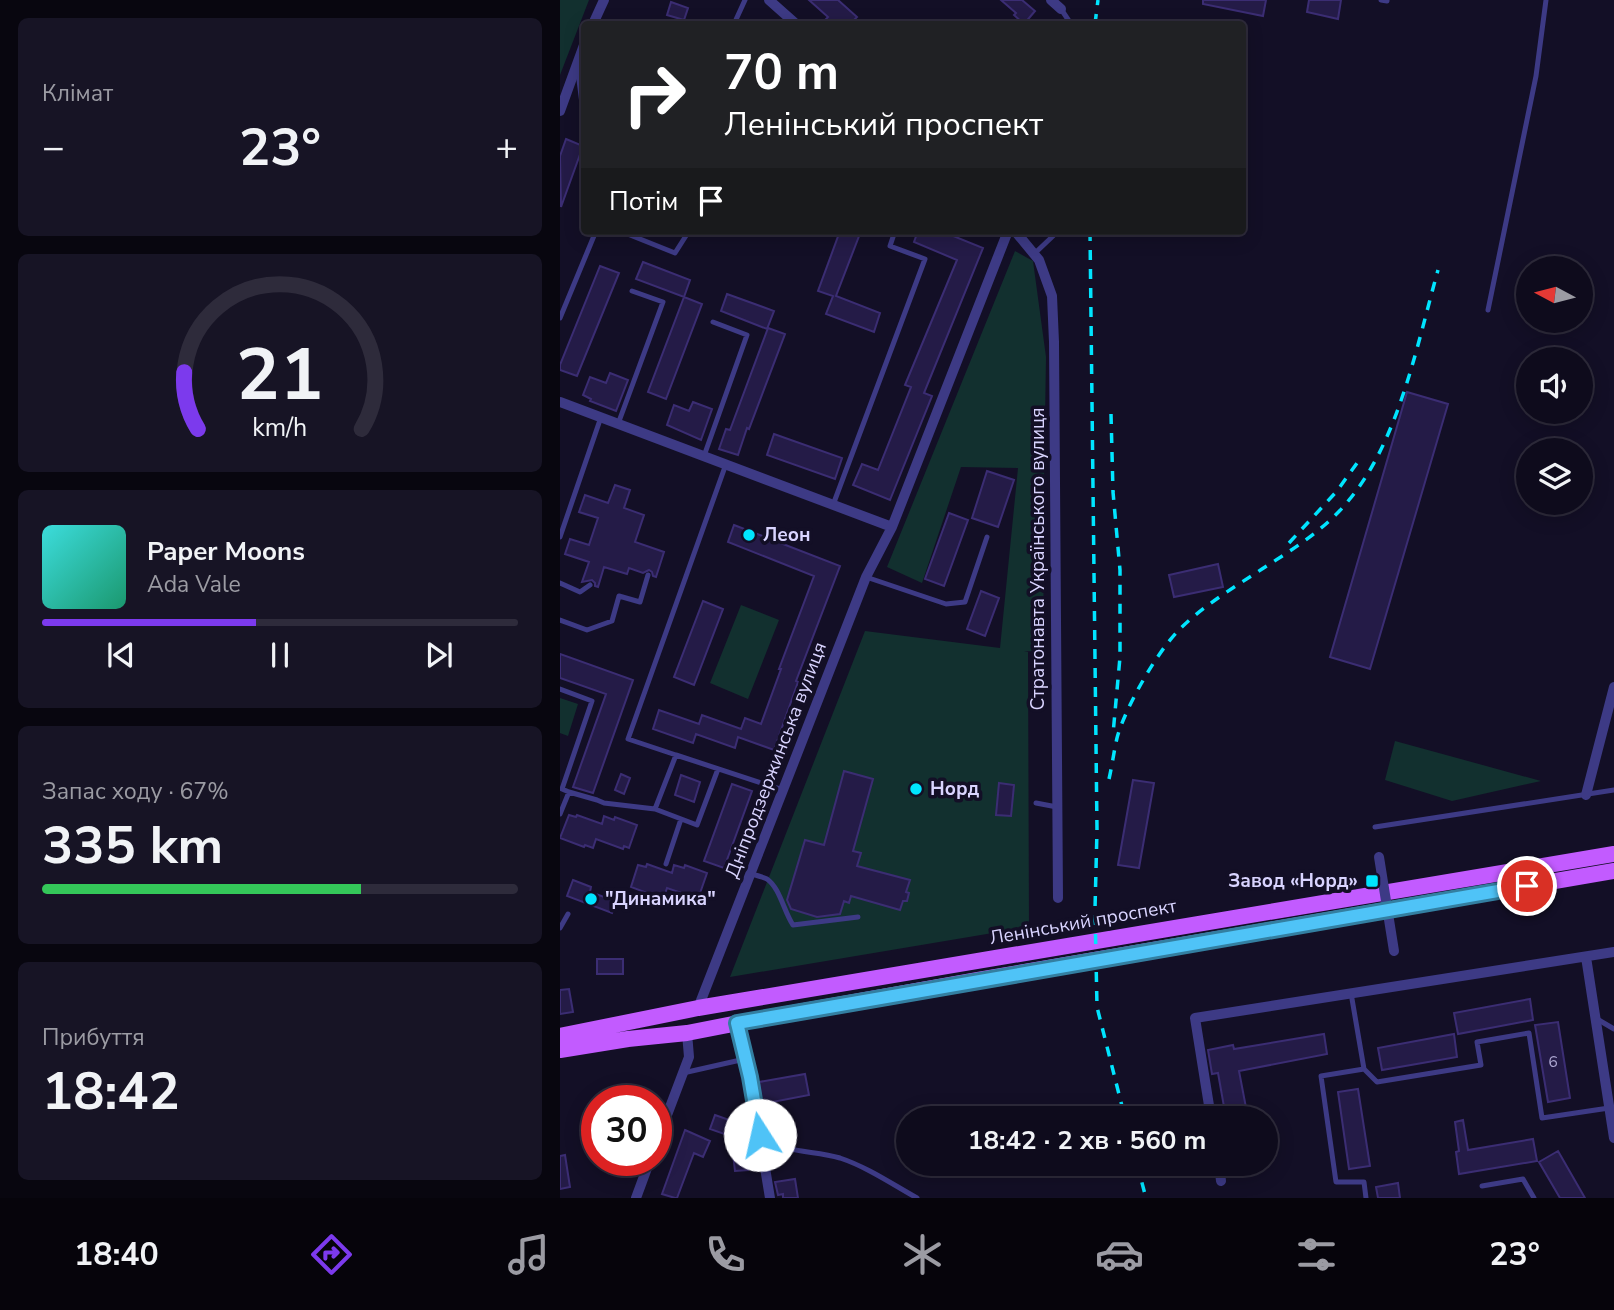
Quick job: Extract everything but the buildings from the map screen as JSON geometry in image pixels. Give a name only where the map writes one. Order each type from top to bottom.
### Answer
[{"type":"main road","name":"Ленінський проспект","points":[[560,1036],[702,1007],[1614,854]]},
{"type":"main road","name":"Ленінський проспект","points":[[560,1051],[687,1033],[1614,871]]},
{"type":"main road","points":[[702,1007],[709,1029]]},
{"type":"street","points":[[594,21],[604,0]]},
{"type":"street","points":[[769,0],[793,21]]},
{"type":"street","points":[[1051,0],[1061,9]]},
{"type":"street","points":[[560,111],[581,67]]},
{"type":"street","name":"Дніпродзержинська вулиця","points":[[702,1007],[866,577],[892,527],[1006,235]]},
{"type":"street","name":"Стратонавта Українського вулиця","points":[[1018,235],[1039,260],[1052,296],[1058,898]]},
{"type":"street","points":[[561,404],[892,527]]},
{"type":"street","points":[[1586,795],[1614,687]]},
{"type":"street","points":[[1379,857],[1394,951]]},
{"type":"street","points":[[1209,1106],[1195,1018],[1614,952]]},
{"type":"street","points":[[1586,957],[1614,1138]]},
{"type":"street","points":[[737,1023],[746,1059],[770,1198]]},
{"type":"street","points":[[672,1102],[690,1057],[687,1033]]},
{"type":"street","points":[[636,1198],[644,1176]]},
{"type":"street","points":[[1220,1176],[1221,1181]]},
{"type":"lane","points":[[736,21],[746,0]]},
{"type":"lane","points":[[1381,0],[1387,0]]},
{"type":"lane","points":[[1488,310],[1536,76],[1546,0]]},
{"type":"lane","points":[[1061,9],[1069,21]]},
{"type":"lane","points":[[560,318],[594,235]]},
{"type":"lane","points":[[630,235],[675,253],[686,235]]},
{"type":"lane","points":[[833,505],[925,259],[890,246],[894,235]]},
{"type":"lane","points":[[1033,254],[1053,235]]},
{"type":"lane","points":[[618,424],[663,302],[632,290]]},
{"type":"lane","points":[[704,456],[747,335],[713,322]]},
{"type":"lane","points":[[560,537],[601,417]]},
{"type":"lane","points":[[726,464],[628,739],[783,790]]},
{"type":"lane","points":[[866,577],[946,604],[965,602],[987,537]]},
{"type":"lane","points":[[560,620],[587,630],[612,621],[619,596],[640,602],[648,575]]},
{"type":"lane","points":[[560,583],[580,593],[590,584]]},
{"type":"lane","points":[[560,689],[592,701],[562,789],[604,803],[655,810],[697,825],[718,769]]},
{"type":"lane","points":[[655,810],[676,755]]},
{"type":"lane","points":[[1375,827],[1614,790]]},
{"type":"lane","points":[[560,814],[569,792]]},
{"type":"lane","points":[[1036,803],[1057,807]]},
{"type":"lane","points":[[666,864],[681,819]]},
{"type":"lane","points":[[751,874],[768,880],[780,897],[793,925],[858,917]]},
{"type":"lane","points":[[560,928],[568,914]]},
{"type":"lane","points":[[1351,993],[1364,1069],[1377,1082],[1481,1065],[1477,1042],[1529,1033],[1542,1118],[1609,1108]]},
{"type":"lane","points":[[1595,1017],[1614,1029]]},
{"type":"lane","points":[[683,1073],[746,1059]]},
{"type":"lane","points":[[1364,1069],[1321,1076],[1336,1182],[1364,1182],[1366,1198]]},
{"type":"lane","points":[[760,1135],[779,1147],[848,1161],[917,1198]]},
{"type":"lane","points":[[1482,1186],[1523,1179],[1534,1198]]},
{"type":"green space","points":[[560,0],[589,0],[560,75]]},
{"type":"green space","name":"Норд","points":[[1015,251],[1033,261],[1046,357],[1044,652],[1024,651],[1028,652],[1029,927],[730,977],[865,631],[1000,648],[1018,468],[961,467],[922,583],[887,567]]},
{"type":"green space","points":[[741,605],[779,620],[748,699],[710,683]]},
{"type":"green space","points":[[560,698],[578,704],[568,736],[560,733]]},
{"type":"green space","points":[[1395,741],[1541,781],[1452,801],[1385,780]]},
{"type":"railway","points":[[1095,21],[1098,0]]},
{"type":"railway","points":[[1090,235],[1097,1007],[1122,1106]]},
{"type":"railway","points":[[1109,779],[1117,738],[1127,712],[1151,667],[1177,632],[1207,606],[1320,529],[1349,500],[1366,476],[1394,421],[1414,360],[1438,270]]},
{"type":"railway","points":[[1111,414],[1113,492],[1120,570],[1120,657],[1113,734]]},
{"type":"railway","points":[[1289,543],[1337,491],[1357,463]]},
{"type":"railway","points":[[1140,1176],[1146,1198]]},
{"type":"place","name":"Леон","points":[[749,535]]},
{"type":"place","name":"Норд","points":[[916,789]]},
{"type":"place","name":"Завод «Норд»","points":[[1372,881]]},
{"type":"place","name":"\"Динамика\"","points":[[591,899]]},
{"type":"route","points":[[760,1135],[737,1023],[1527,886]]}]
